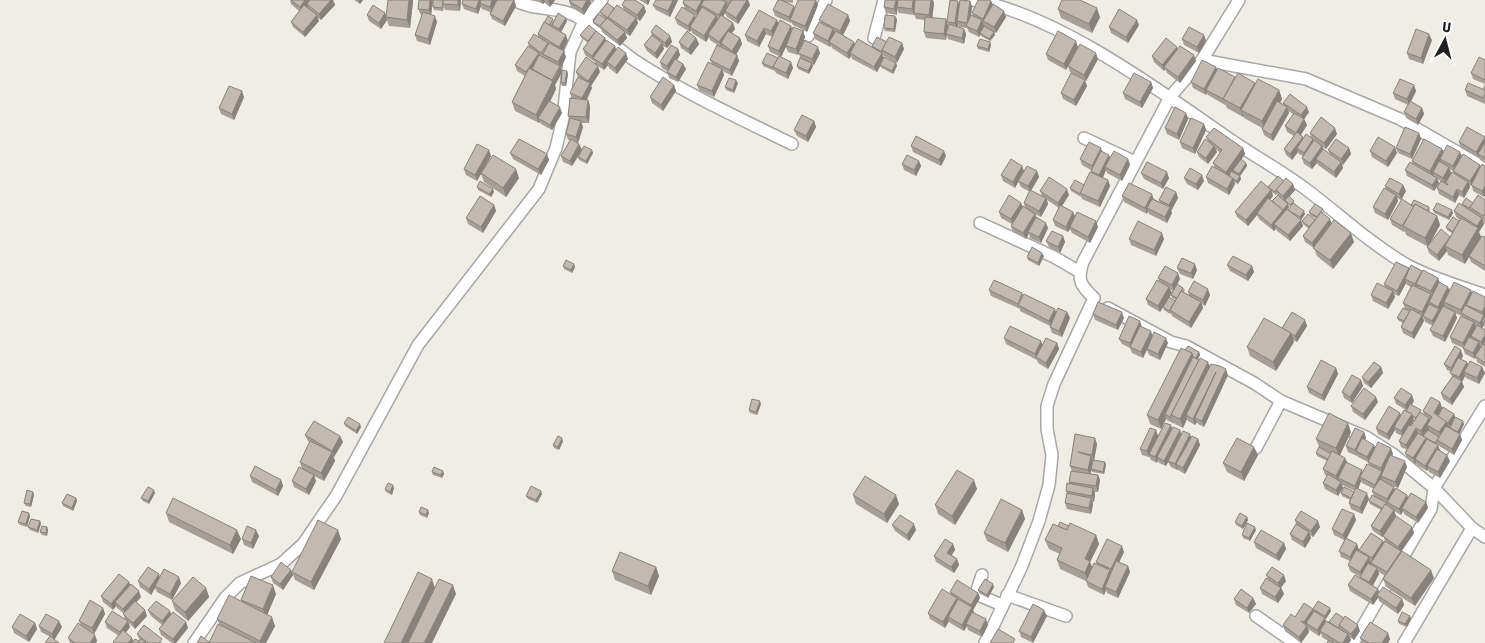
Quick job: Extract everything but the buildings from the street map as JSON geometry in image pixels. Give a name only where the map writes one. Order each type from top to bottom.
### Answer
[{"type":"street","points":[[514,0],[531,7],[565,12],[584,21],[603,37],[699,99],[792,144]]},
{"type":"street","points":[[194,643],[202,635],[225,598],[240,583],[281,564],[303,544],[336,496],[418,345],[539,189],[556,148],[563,118],[570,52],[584,21],[602,0]]},
{"type":"street","points":[[808,36],[826,0]]},
{"type":"street","points":[[874,38],[884,0]]},
{"type":"street","points":[[973,0],[986,2],[1033,19],[1085,46],[1170,97],[1306,189],[1366,238],[1408,265],[1485,295]]},
{"type":"street","points":[[1239,0],[1202,60],[1170,97],[1080,272],[1081,286],[1094,298],[1171,342],[1186,346],[1254,383],[1281,401],[1366,437],[1394,455],[1434,488],[1472,528],[1485,537]]},
{"type":"street","points":[[1202,60],[1306,79],[1400,119],[1485,168]]},
{"type":"street","points":[[1084,138],[1135,162]]},
{"type":"street","points":[[980,223],[1054,257],[1080,272]]},
{"type":"street","points":[[985,643],[1021,568],[1033,537],[1049,485],[1052,455],[1047,429],[1047,406],[1054,384],[1094,298]]},
{"type":"street","points":[[1256,448],[1281,401]]},
{"type":"street","points":[[1353,643],[1426,518],[1430,509],[1434,488],[1485,406]]},
{"type":"street","points":[[1404,643],[1472,528]]},
{"type":"street","points":[[982,575],[977,590],[978,595],[1066,616]]},
{"type":"street","points":[[1256,616],[1295,643]]}]
